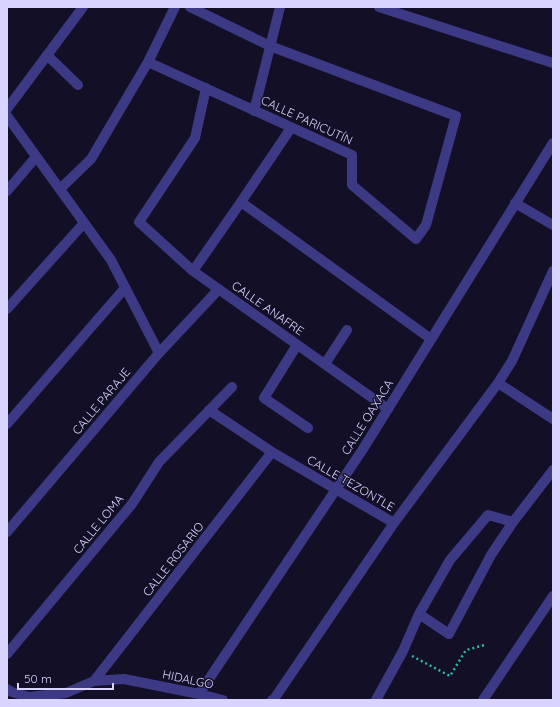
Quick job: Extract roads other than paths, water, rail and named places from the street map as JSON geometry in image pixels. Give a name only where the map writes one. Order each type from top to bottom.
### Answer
[{"type":"street","points":[[7,109],[83,7]]},
{"type":"street","points":[[60,189],[91,158],[148,62],[175,7]]},
{"type":"street","points":[[190,7],[270,46]]},
{"type":"street","points":[[254,111],[280,7]]},
{"type":"street","points":[[378,7],[553,63]]},
{"type":"street","name":"CALLE PARICUTÍN","points":[[148,62],[352,155],[352,185],[416,239],[426,225],[456,116],[270,46]]},
{"type":"street","points":[[47,55],[78,85]]},
{"type":"street","name":"CALLE ANAFRE","points":[[206,88],[195,138],[139,222],[193,271],[388,409]]},
{"type":"street","points":[[7,116],[111,260],[159,353]]},
{"type":"street","points":[[193,271],[291,128]]},
{"type":"street","name":"CALLE OAXACA","points":[[197,697],[363,449],[553,143]]},
{"type":"street","points":[[7,191],[36,157]]},
{"type":"street","points":[[241,202],[431,339]]},
{"type":"street","points":[[515,203],[553,225]]},
{"type":"street","points":[[7,309],[84,223]]},
{"type":"street","name":"CALLE TEZONTLE","points":[[209,410],[272,452],[394,523],[498,383],[512,361],[553,271]]},
{"type":"street","points":[[7,424],[125,288]]},
{"type":"street","name":"CALLE PARAJE","points":[[7,532],[159,353],[219,289]]},
{"type":"street","points":[[325,364],[347,330]]},
{"type":"street","points":[[297,345],[264,398],[308,428]]},
{"type":"street","points":[[498,383],[553,419]]},
{"type":"street","name":"CALLE LOMA","points":[[7,654],[132,504],[159,462],[232,387]]},
{"type":"street","name":"CALLE ROSARIO","points":[[94,681],[272,452]]},
{"type":"street","points":[[419,614],[449,634],[491,555],[513,522],[553,470]]},
{"type":"street","points":[[376,700],[403,651],[419,614],[450,560],[488,515],[513,522]]},
{"type":"street","points":[[275,700],[394,523]]},
{"type":"street","points":[[483,700],[553,596]]},
{"type":"street","name":"HIDALGO","points":[[7,689],[29,697],[66,692],[94,681],[124,679],[197,697],[223,700]]}]
